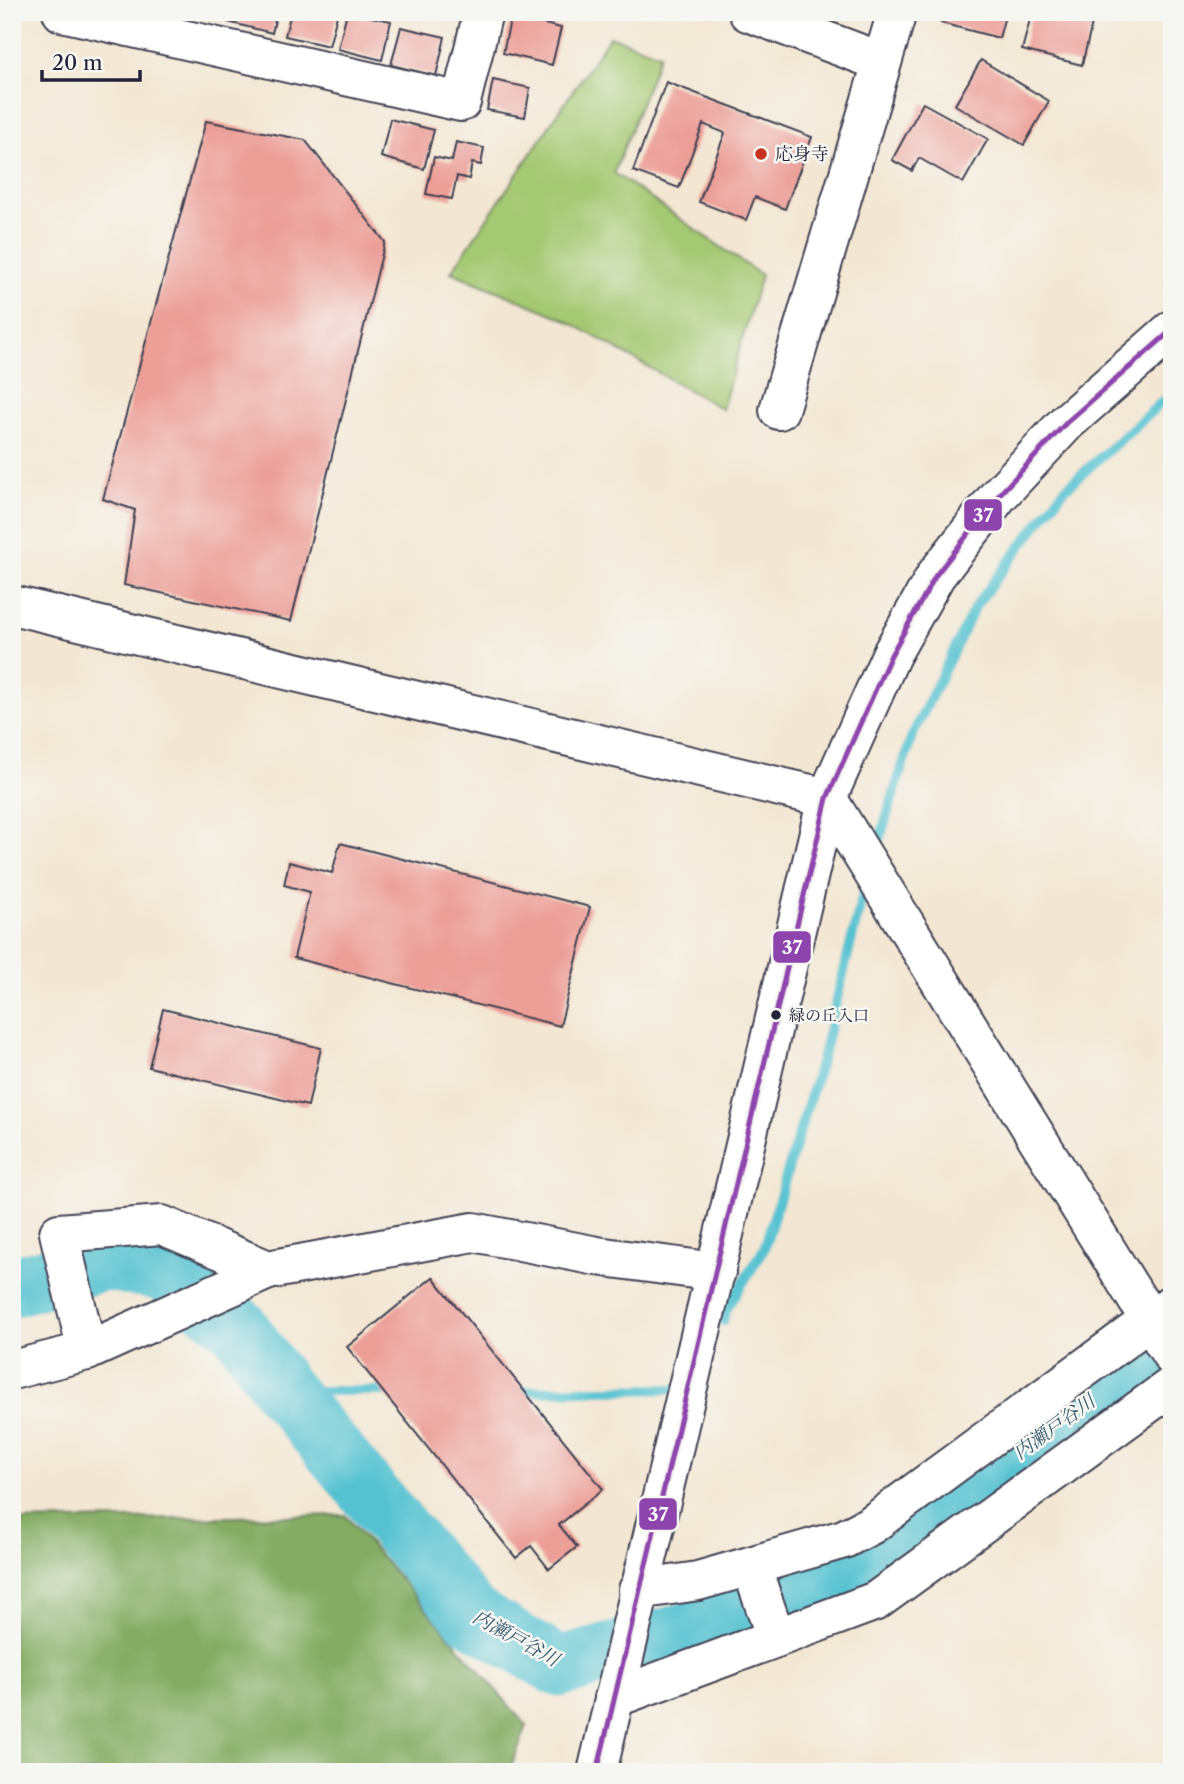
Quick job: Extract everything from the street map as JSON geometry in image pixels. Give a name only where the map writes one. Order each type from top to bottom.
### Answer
[{"type":"street","points":[[62,12],[461,102],[483,12]]},
{"type":"street","points":[[748,12],[882,62]]},
{"type":"street","points":[[779,410],[897,12]]},
{"type":"street","points":[[597,1772],[827,798],[891,655],[936,575],[998,496],[1067,422],[1167,343]]},
{"type":"street","points":[[12,605],[827,798],[1160,1312],[1172,1356]]},
{"type":"street","points":[[87,1351],[59,1233],[162,1225],[268,1270]]},
{"type":"street","points":[[12,1370],[87,1351],[268,1270],[473,1232],[597,1256],[716,1272]]},
{"type":"street","points":[[638,1590],[698,1581],[844,1539],[872,1525],[1160,1312]]},
{"type":"street","points":[[614,1698],[876,1601],[1172,1386]]},
{"type":"street","points":[[751,1566],[776,1637]]},
{"type":"green space","points":[[610,36],[660,54],[614,173],[761,275],[722,409],[562,318],[451,272]]},
{"type":"green space","points":[[345,1515],[527,1726],[509,1772],[12,1772],[12,1521]]},
{"type":"building","points":[[184,12],[215,12],[213,20]]},
{"type":"building","points":[[230,12],[277,12],[272,33],[228,22]]},
{"type":"building","points":[[291,12],[338,12],[329,46],[285,36]]},
{"type":"building","points":[[347,12],[391,21],[382,60],[338,49]]},
{"type":"building","points":[[944,12],[1006,12],[999,38],[941,23]]},
{"type":"building","points":[[1032,12],[1048,12],[1092,24],[1082,65],[1022,50]]},
{"type":"building","points":[[511,16],[561,28],[552,65],[503,53]]},
{"type":"building","points":[[401,27],[445,37],[436,76],[391,65]]},
{"type":"building","points":[[981,60],[1049,101],[1024,145],[955,105]]},
{"type":"building","points":[[493,80],[530,88],[525,117],[487,110]]},
{"type":"building","name":"応身寺","points":[[666,82],[812,137],[785,209],[755,197],[746,220],[699,202],[725,133],[703,124],[679,188],[633,171]]},
{"type":"building","points":[[923,103],[988,139],[963,183],[919,158],[912,171],[892,160]]},
{"type":"building","points":[[390,119],[434,130],[424,169],[381,157]]},
{"type":"building","points":[[206,121],[305,140],[385,242],[291,621],[124,585],[135,510],[103,499]]},
{"type":"building","points":[[456,142],[484,148],[481,165],[472,163],[469,179],[457,176],[452,199],[426,194],[434,157],[452,161]]},
{"type":"building","points":[[340,843],[590,907],[560,1026],[294,958],[310,892],[284,885],[289,862],[332,873]]},
{"type":"building","points":[[163,1009],[321,1048],[308,1106],[149,1067]]},
{"type":"building","points":[[433,1277],[603,1489],[559,1525],[577,1547],[549,1569],[531,1546],[516,1558],[347,1347]]},
{"type":"waterway","points":[[875,854],[912,736],[976,605],[1064,490],[1172,393]]},
{"type":"waterway","points":[[723,1321],[726,1310],[764,1249],[824,1051],[866,882]]},
{"type":"waterway","name":"内瀬戸谷川","points":[[12,1287],[104,1261],[162,1271],[238,1326],[282,1389],[472,1616],[560,1667],[670,1637],[838,1583],[1172,1341]]},
{"type":"waterway","points":[[282,1389],[393,1391]]},
{"type":"waterway","points":[[513,1391],[680,1389]]},
{"type":"transit line","name":"37","points":[[597,1772],[827,798],[891,655],[936,575],[998,496],[1067,422],[1172,330]]},
{"type":"place","name":"応身寺","points":[[761,154]]},
{"type":"place","name":"緑の丘入口","points":[[776,1015]]}]
